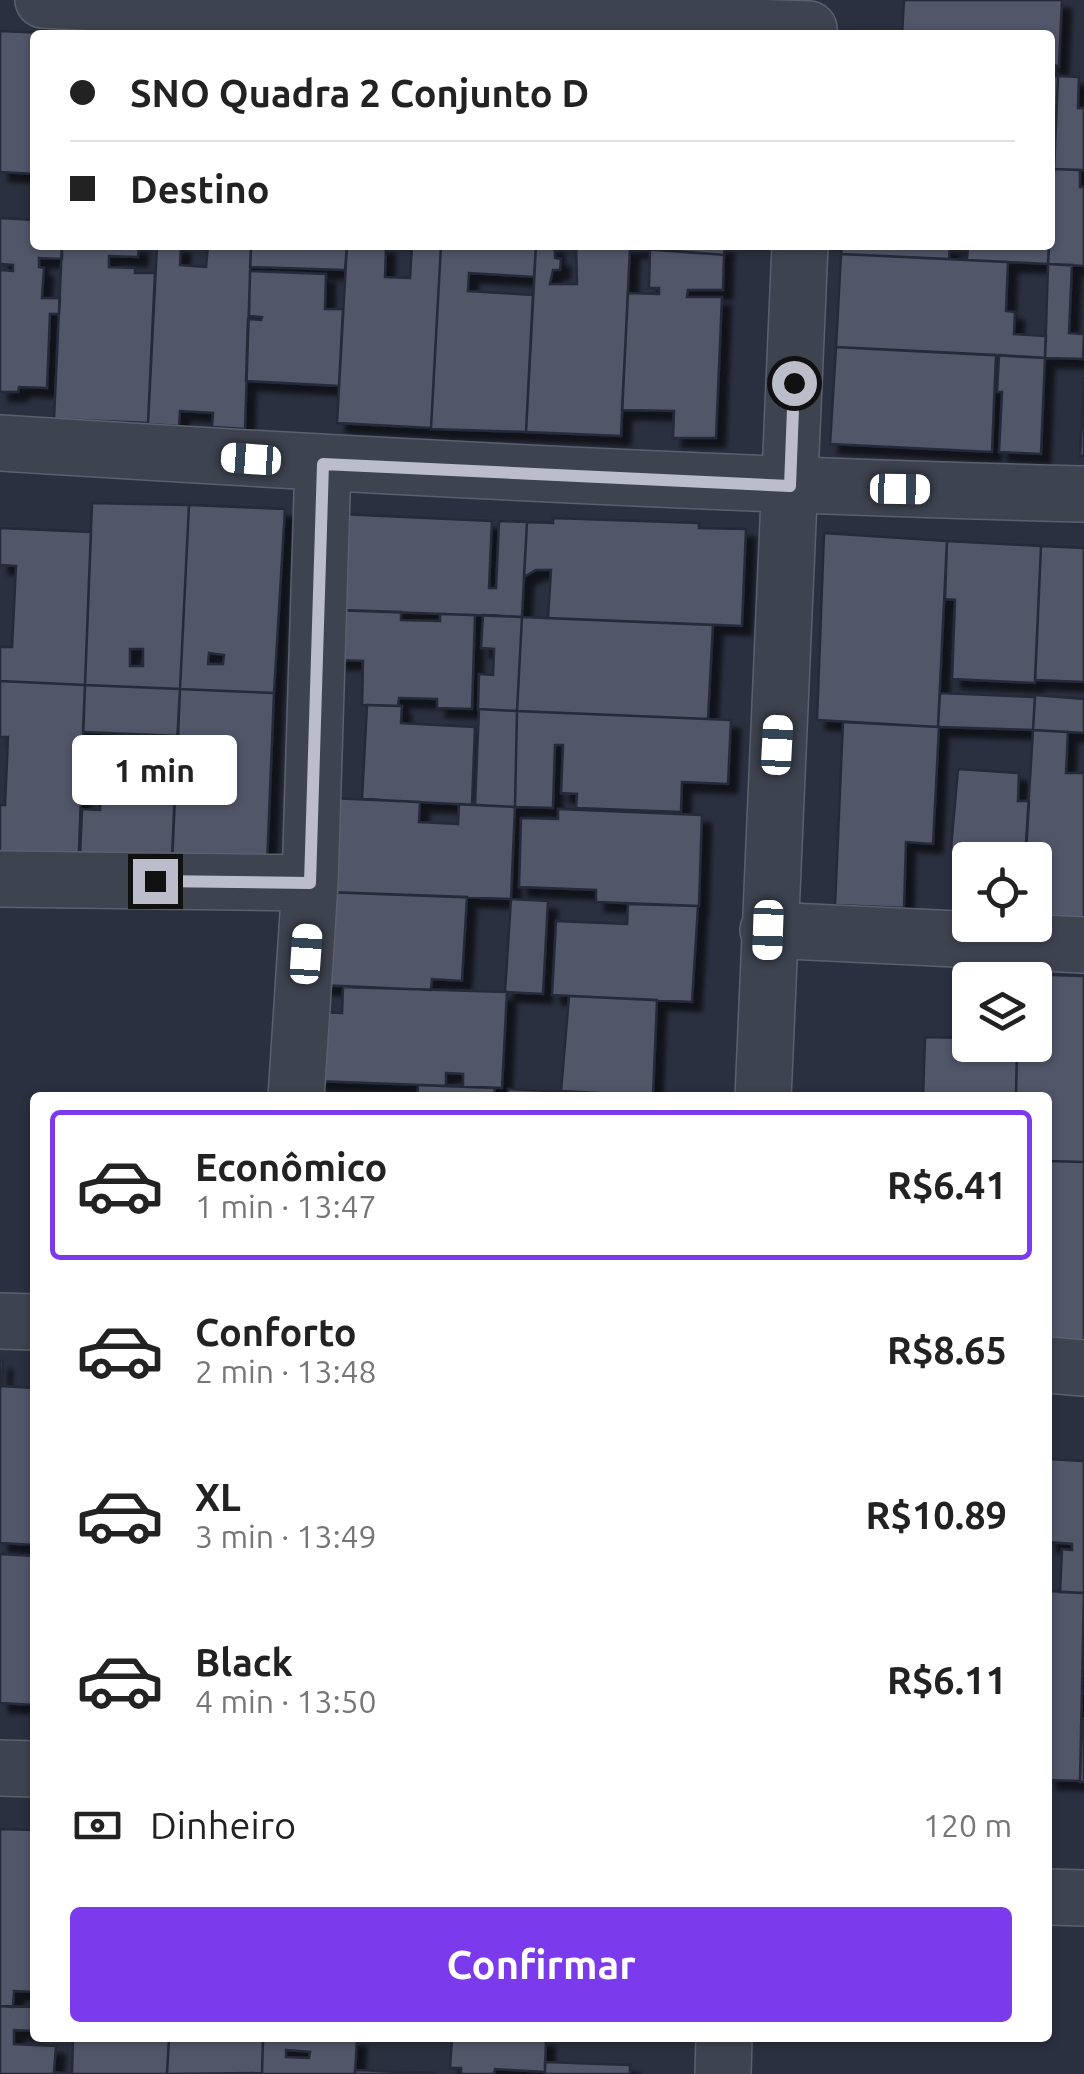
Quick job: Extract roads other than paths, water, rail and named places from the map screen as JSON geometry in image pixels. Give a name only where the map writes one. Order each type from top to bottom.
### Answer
[{"type":"street","points":[[42,0],[809,21]]},
{"type":"street","points":[[763,1092],[800,250]]},
{"type":"street","points":[[0,443],[323,464],[790,486],[1084,494]]},
{"type":"street","points":[[296,1092],[310,883],[323,464]]},
{"type":"street","points":[[0,878],[310,883]]},
{"type":"street","points":[[768,930],[1084,946]]},
{"type":"street","points":[[0,1320],[30,1322]]},
{"type":"street","points":[[1052,1365],[1084,1368]]},
{"type":"street","points":[[0,1768],[30,1769]]},
{"type":"street","points":[[1052,1896],[1084,1898]]},
{"type":"street","points":[[723,2074],[724,2042]]}]
